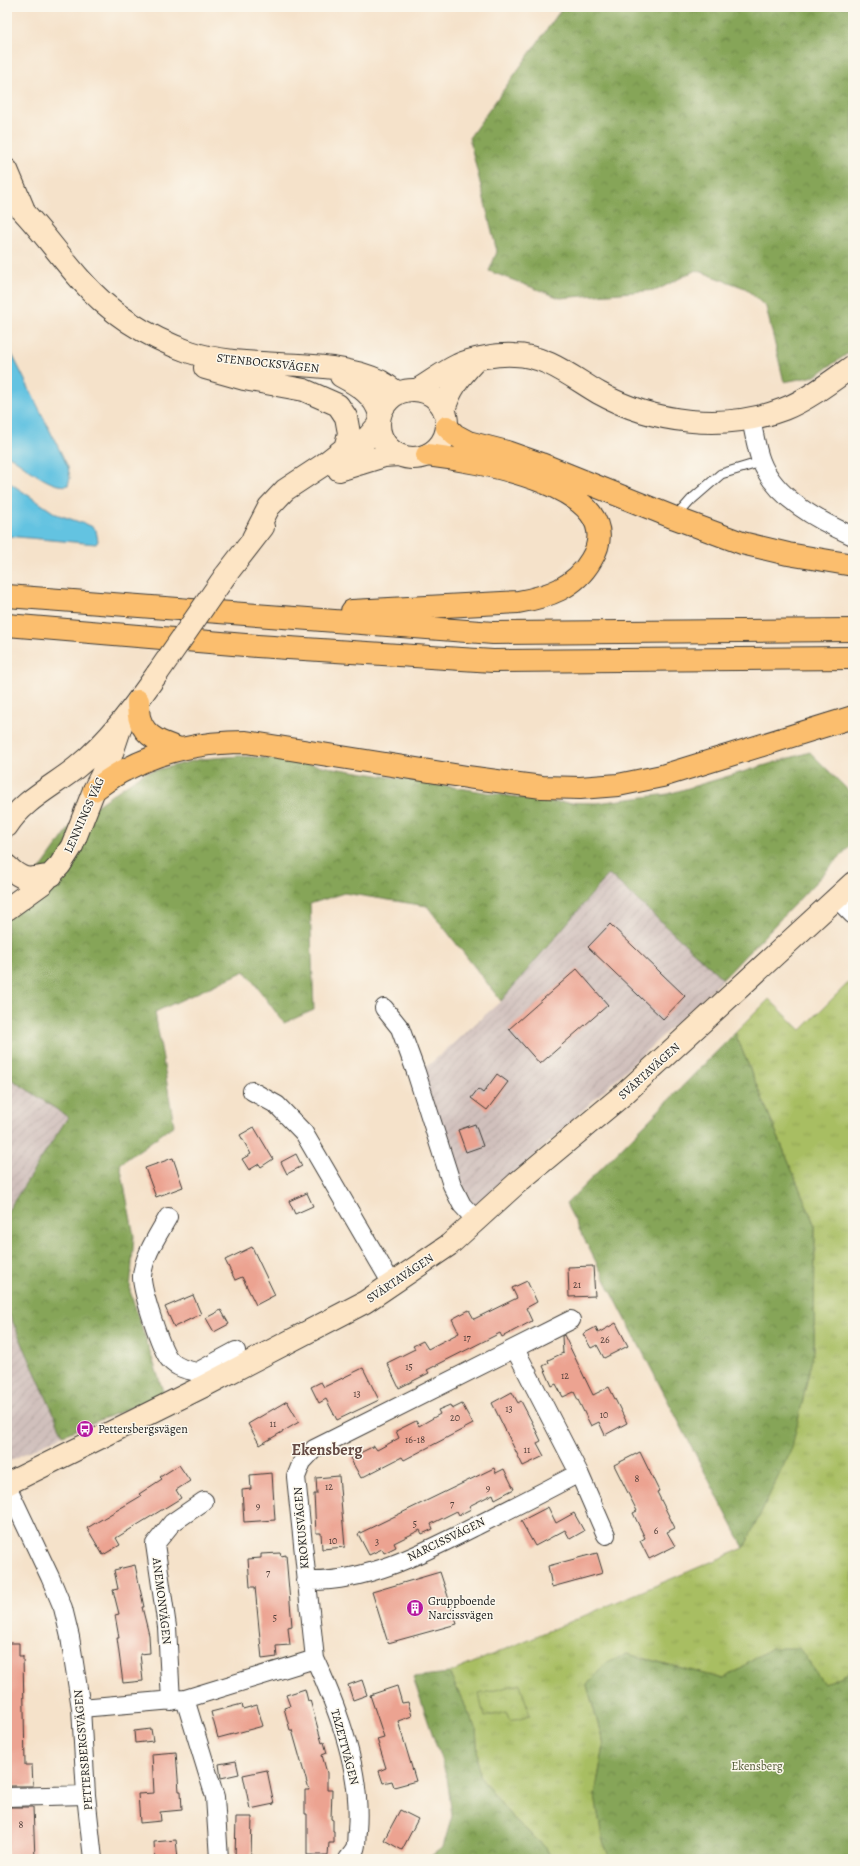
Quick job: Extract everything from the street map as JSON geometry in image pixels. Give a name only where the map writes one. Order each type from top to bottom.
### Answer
[{"type":"highway","points":[[446,419],[455,435],[468,442],[507,452],[542,464],[675,518],[742,542],[788,554],[853,565]]},
{"type":"highway","points":[[260,616],[518,602],[536,599],[564,588],[574,581],[589,565],[597,545],[598,533],[595,522],[581,502],[571,495],[521,474],[493,466],[466,460],[427,455]]},
{"type":"highway","points":[[7,596],[493,633],[853,630]]},
{"type":"highway","points":[[7,625],[257,646],[493,661],[853,658]]},
{"type":"highway","points":[[138,701],[140,720],[146,731],[155,739],[180,749]]},
{"type":"highway","points":[[94,790],[124,770],[154,757],[180,749],[219,742],[246,742],[467,777],[542,787],[580,788],[618,785],[662,776],[853,718]]},
{"type":"main road","name":"STENBOCKSVÄGEN","points":[[7,170],[24,211]]},
{"type":"main road","name":"STENBOCKSVÄGEN","points":[[7,195],[24,211],[81,280],[121,318],[142,331],[191,352],[222,360],[328,368],[363,374],[407,392]]},
{"type":"main road","points":[[142,331],[184,361],[244,379],[304,390],[338,405],[346,417],[349,433],[345,448],[323,465],[285,490],[269,507],[253,538]]},
{"type":"main road","points":[[399,455],[391,450],[380,434],[380,420],[384,406],[390,399],[407,392],[460,364],[494,356],[515,354],[534,357],[549,363],[621,405],[644,413],[691,421],[751,419],[784,409],[824,386],[853,366]]},
{"type":"main road","points":[[327,474],[384,456],[399,455],[418,458],[427,455],[441,444],[446,419],[447,397],[455,384],[477,360]]},
{"type":"main road","name":"STENBOCKSVÄGEN","points":[[328,368],[360,387],[378,404],[380,420]]},
{"type":"main road","points":[[407,392],[433,396],[446,419]]},
{"type":"main road","points":[[7,826],[25,804],[78,766],[122,723],[253,538],[276,512],[327,474],[360,446],[380,420]]},
{"type":"main road","name":"LENNINGS VÄG","points":[[7,909],[27,896],[52,875],[72,846],[94,790],[111,756],[122,723]]},
{"type":"main road","points":[[7,866],[17,875],[29,880],[52,875]]},
{"type":"main road","name":"SVÄRTAVÄGEN","points":[[7,1485],[200,1379],[365,1302],[449,1245],[517,1183],[624,1094],[853,882]]},
{"type":"street","points":[[751,419],[761,462],[774,483],[789,498],[833,527],[853,536]]},
{"type":"street","points":[[836,898],[853,915]]},
{"type":"street","points":[[384,1008],[400,1028],[414,1065],[452,1185],[462,1205],[477,1221]]},
{"type":"street","points":[[252,1091],[277,1105],[304,1133],[392,1284]]},
{"type":"street","points":[[168,1217],[148,1254],[142,1277],[158,1337],[170,1360],[200,1379],[236,1351]]},
{"type":"street","name":"KROKUSVÄGEN","points":[[315,1659],[296,1477],[302,1462],[314,1449],[571,1320]]},
{"type":"street","points":[[515,1349],[579,1473],[606,1535]]},
{"type":"street","name":"NARCISSVÄGEN","points":[[306,1581],[325,1582],[368,1572],[420,1554],[579,1473]]},
{"type":"street","name":"PETTERSBERGSVÄGEN","points":[[7,1485],[63,1608],[70,1637],[81,1708],[86,1795],[93,1859]]},
{"type":"street","name":"ANEMONVÄGEN","points":[[178,1700],[155,1544],[172,1523],[204,1501]]},
{"type":"street","points":[[81,1708],[178,1700],[315,1659]]},
{"type":"street","name":"TAZETTVÄGEN","points":[[315,1659],[326,1683],[341,1726],[355,1780],[358,1813],[355,1849],[348,1859]]},
{"type":"street","points":[[178,1700],[215,1797],[219,1859]]},
{"type":"street","points":[[7,1797],[86,1795]]},
{"type":"lane","points":[[675,518],[691,500],[721,474],[761,462]]},
{"type":"shaded area","points":[[609,874],[723,979],[475,1211],[457,1185],[422,1071],[501,1001]]},
{"type":"shaded area","points":[[7,1076],[68,1117],[7,1212]]},
{"type":"shaded area","points":[[7,1309],[63,1435],[7,1462]]},
{"type":"green space","points":[[563,7],[853,7],[853,350],[815,376],[784,382],[766,307],[745,288],[696,270],[657,290],[560,298],[489,271],[497,252],[469,138]]},
{"type":"green space","points":[[810,752],[853,795],[853,843],[723,979],[609,874],[501,1001],[427,906],[344,893],[310,904],[314,1010],[284,1023],[245,971],[155,1012],[174,1125],[120,1164],[134,1236],[130,1291],[164,1394],[63,1435],[7,1309],[7,1212],[68,1117],[7,1076],[7,916],[75,820],[144,773],[201,759],[240,756],[277,759],[547,802],[597,803],[668,794]]},
{"type":"green space","points":[[853,978],[853,1671],[824,1684],[771,1648],[724,1679],[627,1654],[587,1685],[604,1745],[595,1795],[602,1838],[610,1859],[552,1859],[546,1848],[511,1816],[479,1776],[476,1728],[449,1673],[744,1548],[814,1350],[815,1226],[735,1033],[769,999],[801,1030]]},
{"type":"green space","points":[[735,1033],[815,1226],[814,1350],[792,1448],[744,1548],[566,1204]]},
{"type":"green space","name":"Ekensberg","points":[[771,1648],[799,1648],[824,1684],[853,1671],[853,1859],[610,1859],[602,1838],[595,1795],[604,1745],[587,1685],[605,1664],[627,1654],[724,1679]]},
{"type":"green space","points":[[449,1673],[476,1728],[479,1776],[511,1816],[546,1848],[552,1859],[427,1859],[443,1847],[452,1816],[447,1777],[413,1677]]},
{"type":"green space","points":[[520,1684],[530,1715],[510,1721],[506,1712],[484,1717],[479,1694]]},
{"type":"water","points":[[7,344],[68,467],[70,478],[68,485],[53,484],[7,455]]},
{"type":"water","points":[[7,481],[56,514],[91,526],[96,530],[98,541],[96,544],[7,536]]},
{"type":"building","points":[[610,924],[685,996],[663,1019],[588,947]]},
{"type":"building","points":[[577,969],[608,1005],[540,1064],[509,1029]]},
{"type":"building","points":[[497,1074],[508,1082],[487,1110],[471,1098],[478,1089],[483,1093]]},
{"type":"building","points":[[475,1124],[483,1146],[466,1152],[458,1130]]},
{"type":"building","points":[[254,1127],[273,1159],[261,1167],[259,1164],[249,1170],[242,1159],[251,1154],[240,1135]]},
{"type":"building","points":[[296,1154],[302,1166],[287,1174],[281,1162]]},
{"type":"building","points":[[173,1158],[183,1187],[156,1197],[145,1168]]},
{"type":"building","points":[[307,1193],[313,1206],[295,1214],[289,1201]]},
{"type":"building","points":[[252,1247],[275,1295],[256,1305],[242,1277],[235,1280],[225,1260]]},
{"type":"building","points":[[593,1266],[595,1296],[569,1297],[568,1267]]},
{"type":"building","points":[[527,1281],[537,1302],[526,1308],[532,1321],[502,1337],[500,1333],[427,1370],[429,1373],[399,1388],[387,1363],[415,1349],[413,1346],[423,1341],[428,1349],[459,1333],[452,1319],[469,1310],[474,1319],[517,1298],[512,1288]]},
{"type":"building","points":[[193,1295],[201,1314],[174,1327],[165,1307]]},
{"type":"building","points":[[221,1310],[229,1324],[214,1332],[206,1318]]},
{"type":"building","points":[[616,1323],[628,1346],[604,1358],[597,1345],[591,1348],[583,1334],[596,1327],[598,1333]]},
{"type":"building","points":[[564,1335],[593,1395],[609,1387],[627,1423],[605,1435],[599,1422],[591,1426],[574,1392],[563,1397],[556,1384],[552,1386],[543,1366],[549,1363],[548,1360],[563,1353],[562,1336]]},
{"type":"building","points":[[363,1368],[379,1400],[337,1420],[326,1399],[319,1403],[311,1387],[321,1382],[324,1387]]},
{"type":"building","points":[[512,1392],[518,1403],[521,1401],[533,1424],[541,1441],[537,1443],[544,1456],[523,1466],[492,1403]]},
{"type":"building","points":[[287,1401],[299,1422],[260,1445],[248,1424]]},
{"type":"building","points":[[462,1404],[473,1424],[404,1460],[402,1457],[361,1478],[350,1458],[374,1446],[377,1450],[399,1438],[396,1431],[416,1421],[419,1426],[440,1414],[438,1410],[450,1405],[452,1409]]},
{"type":"building","points":[[640,1452],[659,1491],[657,1492],[675,1528],[667,1532],[675,1546],[649,1559],[640,1541],[645,1538],[633,1513],[637,1511],[614,1465]]},
{"type":"building","points":[[179,1465],[190,1481],[176,1490],[181,1498],[116,1538],[120,1545],[103,1555],[87,1528],[141,1496],[139,1494],[162,1479],[160,1477]]},
{"type":"building","points":[[494,1468],[496,1473],[504,1469],[514,1489],[495,1499],[493,1494],[469,1506],[471,1509],[459,1515],[457,1511],[431,1524],[433,1529],[422,1534],[420,1530],[394,1543],[396,1547],[384,1553],[382,1549],[369,1555],[358,1534]]},
{"type":"building","points":[[272,1473],[275,1520],[244,1522],[242,1490],[251,1489],[250,1475]]},
{"type":"building","points":[[339,1476],[345,1547],[322,1549],[321,1533],[316,1533],[314,1494],[317,1494],[316,1478]]},
{"type":"building","points":[[548,1507],[556,1523],[574,1513],[584,1531],[570,1539],[565,1530],[535,1546],[521,1521]]},
{"type":"building","points":[[280,1553],[281,1556],[286,1555],[292,1626],[288,1627],[290,1645],[276,1646],[277,1657],[262,1659],[255,1587],[250,1587],[248,1559],[261,1558],[261,1554]]},
{"type":"building","points":[[597,1553],[603,1573],[552,1587],[548,1566]]},
{"type":"building","points":[[135,1565],[144,1607],[142,1607],[149,1635],[150,1653],[140,1654],[143,1681],[123,1683],[117,1638],[119,1638],[115,1615],[119,1614],[113,1590],[118,1589],[114,1570]]},
{"type":"building","name":"Gruppboende Narcissvägen","points":[[440,1572],[457,1624],[388,1643],[372,1592]]},
{"type":"building","points":[[7,1643],[19,1643],[19,1656],[23,1656],[25,1765],[32,1765],[33,1786],[7,1786]]},
{"type":"building","points":[[362,1680],[367,1695],[353,1700],[348,1685]]},
{"type":"building","points":[[397,1686],[402,1703],[408,1702],[412,1716],[398,1721],[416,1781],[394,1787],[392,1781],[383,1783],[379,1771],[386,1768],[377,1739],[384,1737],[370,1695]]},
{"type":"building","points":[[305,1689],[308,1701],[310,1700],[322,1743],[324,1742],[327,1753],[322,1755],[327,1773],[327,1790],[332,1790],[331,1819],[333,1820],[334,1831],[334,1843],[329,1843],[328,1855],[307,1855],[307,1814],[305,1814],[305,1790],[309,1790],[292,1730],[290,1730],[284,1708],[290,1706],[286,1695]]},
{"type":"building","points":[[242,1704],[243,1709],[257,1705],[263,1726],[218,1738],[211,1712]]},
{"type":"building","points":[[151,1729],[153,1741],[135,1743],[134,1731]]},
{"type":"building","points":[[176,1752],[182,1810],[160,1812],[161,1821],[140,1823],[138,1794],[154,1793],[152,1754]]},
{"type":"building","points":[[236,1761],[239,1774],[221,1778],[219,1764]]},
{"type":"building","points":[[267,1770],[274,1804],[250,1809],[243,1775]]},
{"type":"building","points":[[7,1807],[33,1807],[35,1859],[8,1859]]},
{"type":"building","points":[[400,1810],[418,1819],[402,1850],[384,1840]]},
{"type":"building","points":[[236,1817],[252,1817],[251,1859],[235,1859]]},
{"type":"building","points":[[176,1840],[178,1859],[155,1859],[154,1842]]},
{"type":"place","name":"Pettersbergsvägen","points":[[85,1429]]},
{"type":"place","name":"Gruppboende Narcissvägen","points":[[415,1608]]},
{"type":"district","name":"Ekensberg","points":[[327,1450]]}]
